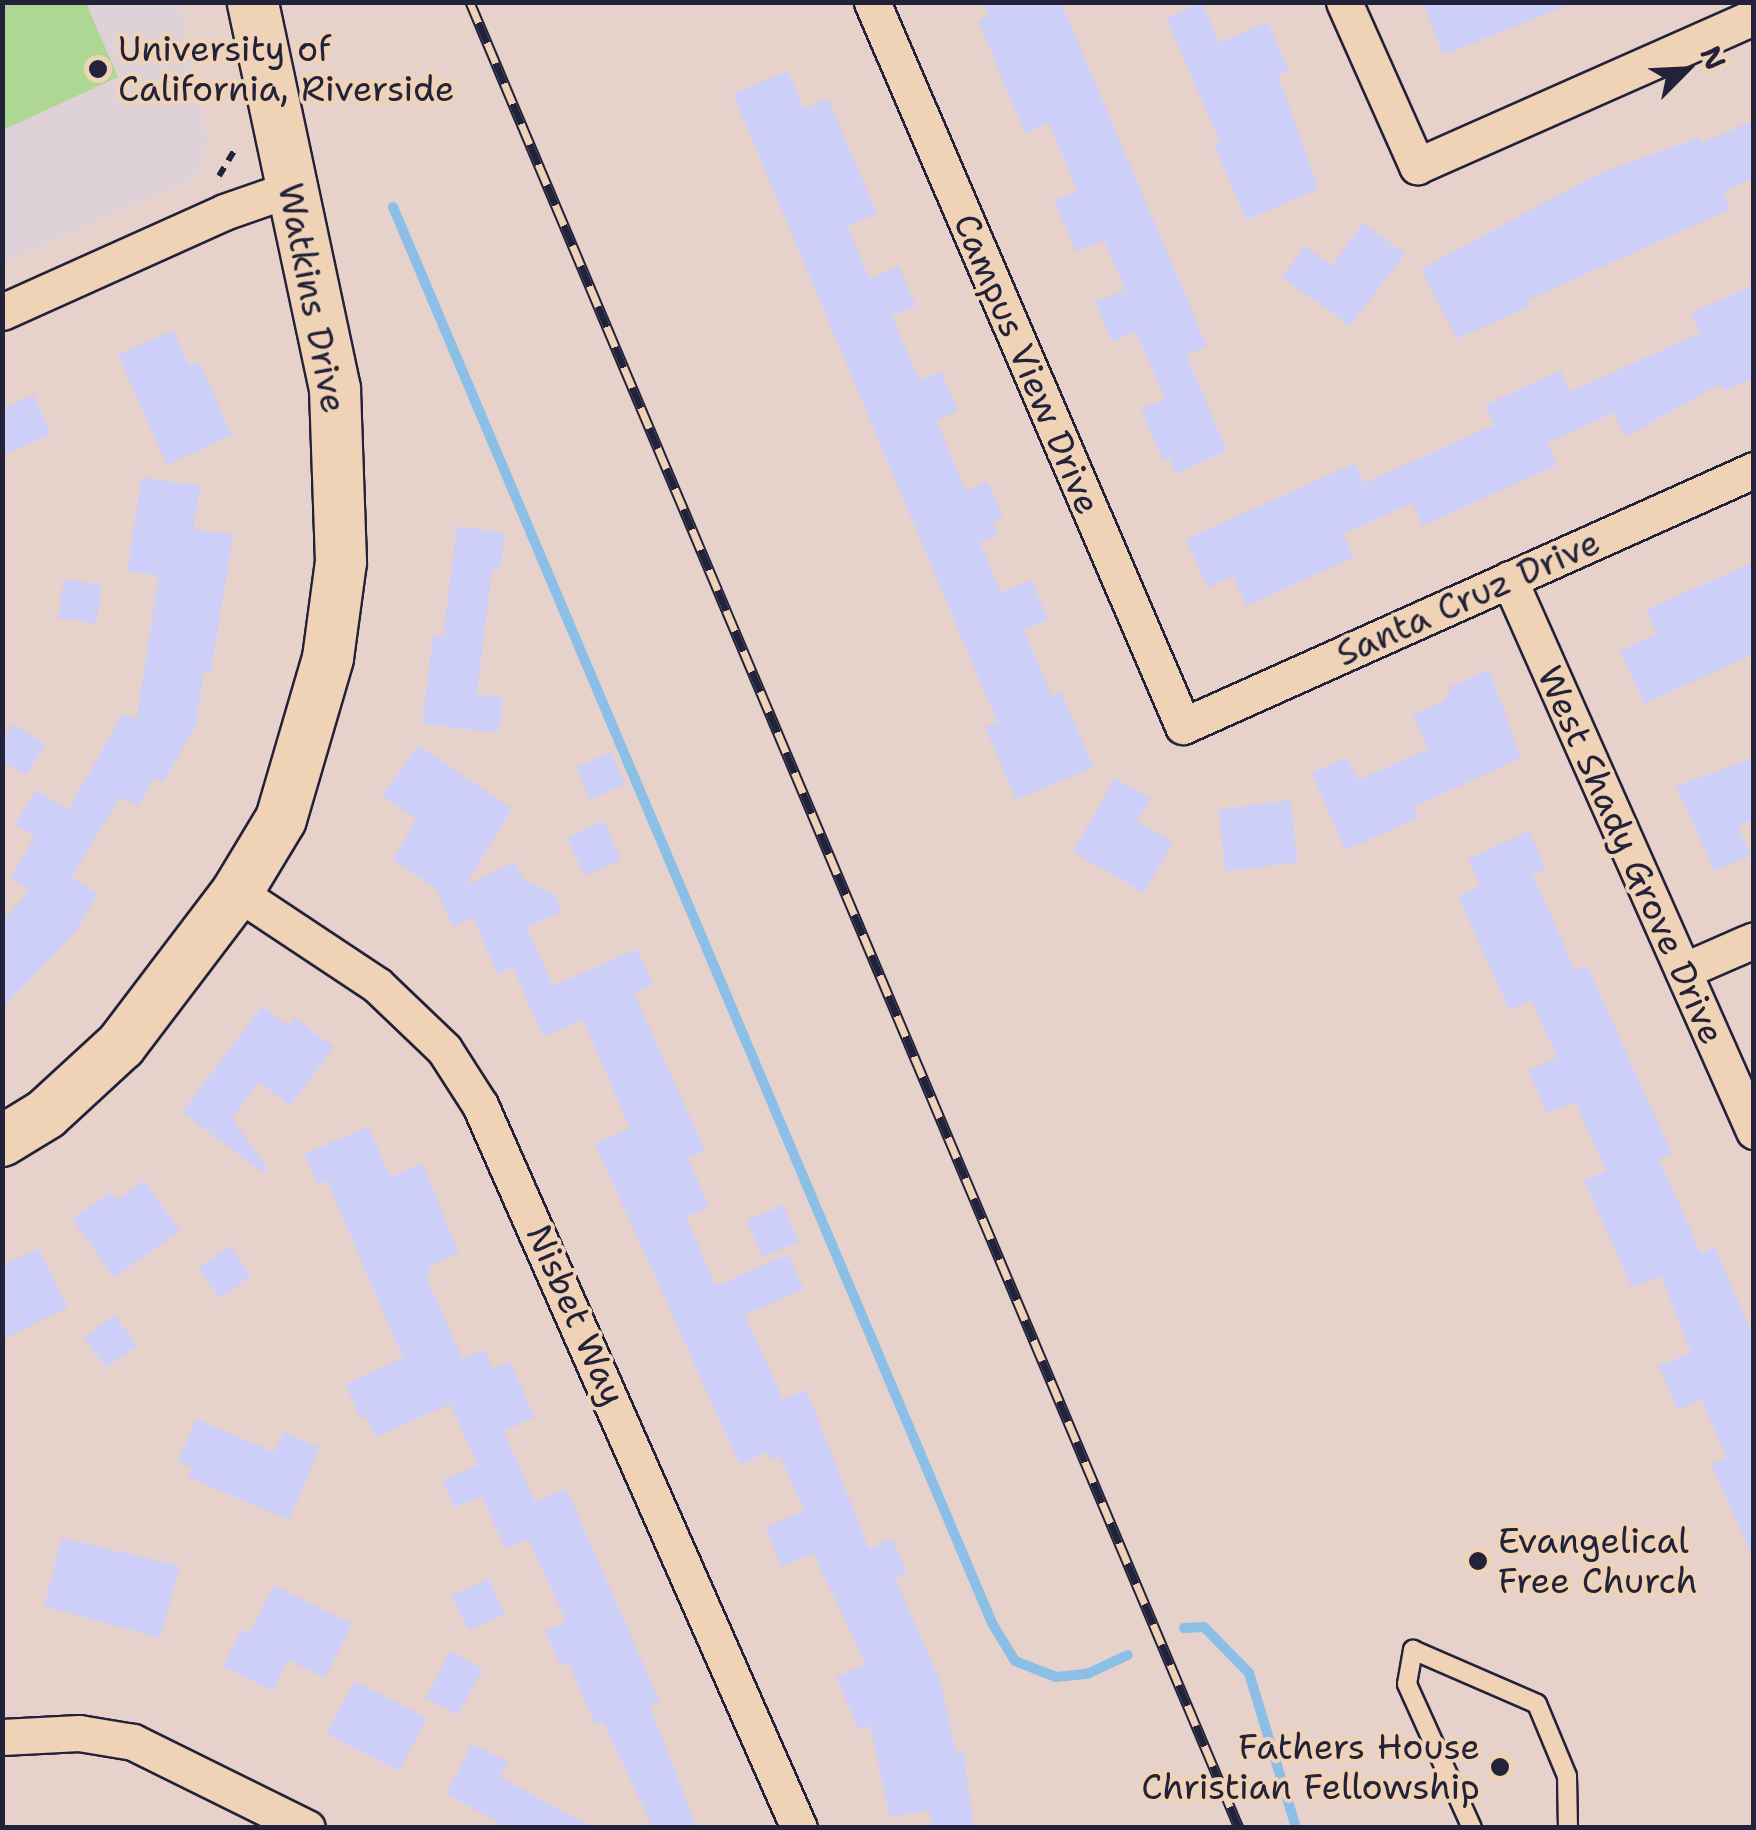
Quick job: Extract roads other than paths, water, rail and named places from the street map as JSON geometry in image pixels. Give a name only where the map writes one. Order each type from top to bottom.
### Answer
[{"type":"main road","name":"Watkins Drive","points":[[2,1141],[46,1114],[121,1044],[237,892],[280,818],[308,738],[340,562],[335,389],[253,2]]},
{"type":"street","name":"Campus View Drive","points":[[872,2],[1183,726]]},
{"type":"street","points":[[1344,2],[1417,166],[1754,17]]},
{"type":"street","points":[[2,312],[224,212],[290,189]]},
{"type":"street","name":"Santa Cruz Drive","points":[[1183,726],[1754,470]]},
{"type":"street","name":"West Shady Grove Drive","points":[[1508,579],[1754,1130]]},
{"type":"street","name":"Nisbet Way","points":[[237,892],[378,985],[444,1049],[480,1105],[799,1828]]},
{"type":"street","points":[[1683,972],[1754,940]]},
{"type":"street","points":[[2,1737],[79,1733],[132,1742],[307,1828]]},
{"type":"lane","points":[[1472,1828],[1407,1684],[1413,1650],[1537,1704],[1567,1776],[1568,1828]]},
{"type":"waterway","points":[[393,207],[992,1623],[1015,1661],[1056,1677],[1087,1674],[1128,1655]]},
{"type":"waterway","points":[[1184,1628],[1204,1627],[1249,1673],[1296,1828]]},
{"type":"railway","points":[[470,2],[1239,1828]]},
{"type":"place","name":"University of California, Riverside","points":[[98,69]]},
{"type":"place","name":"Evangelical Free Church","points":[[1478,1561]]},
{"type":"place","name":"Fathers House Christian Fellowship","points":[[1500,1767]]}]
